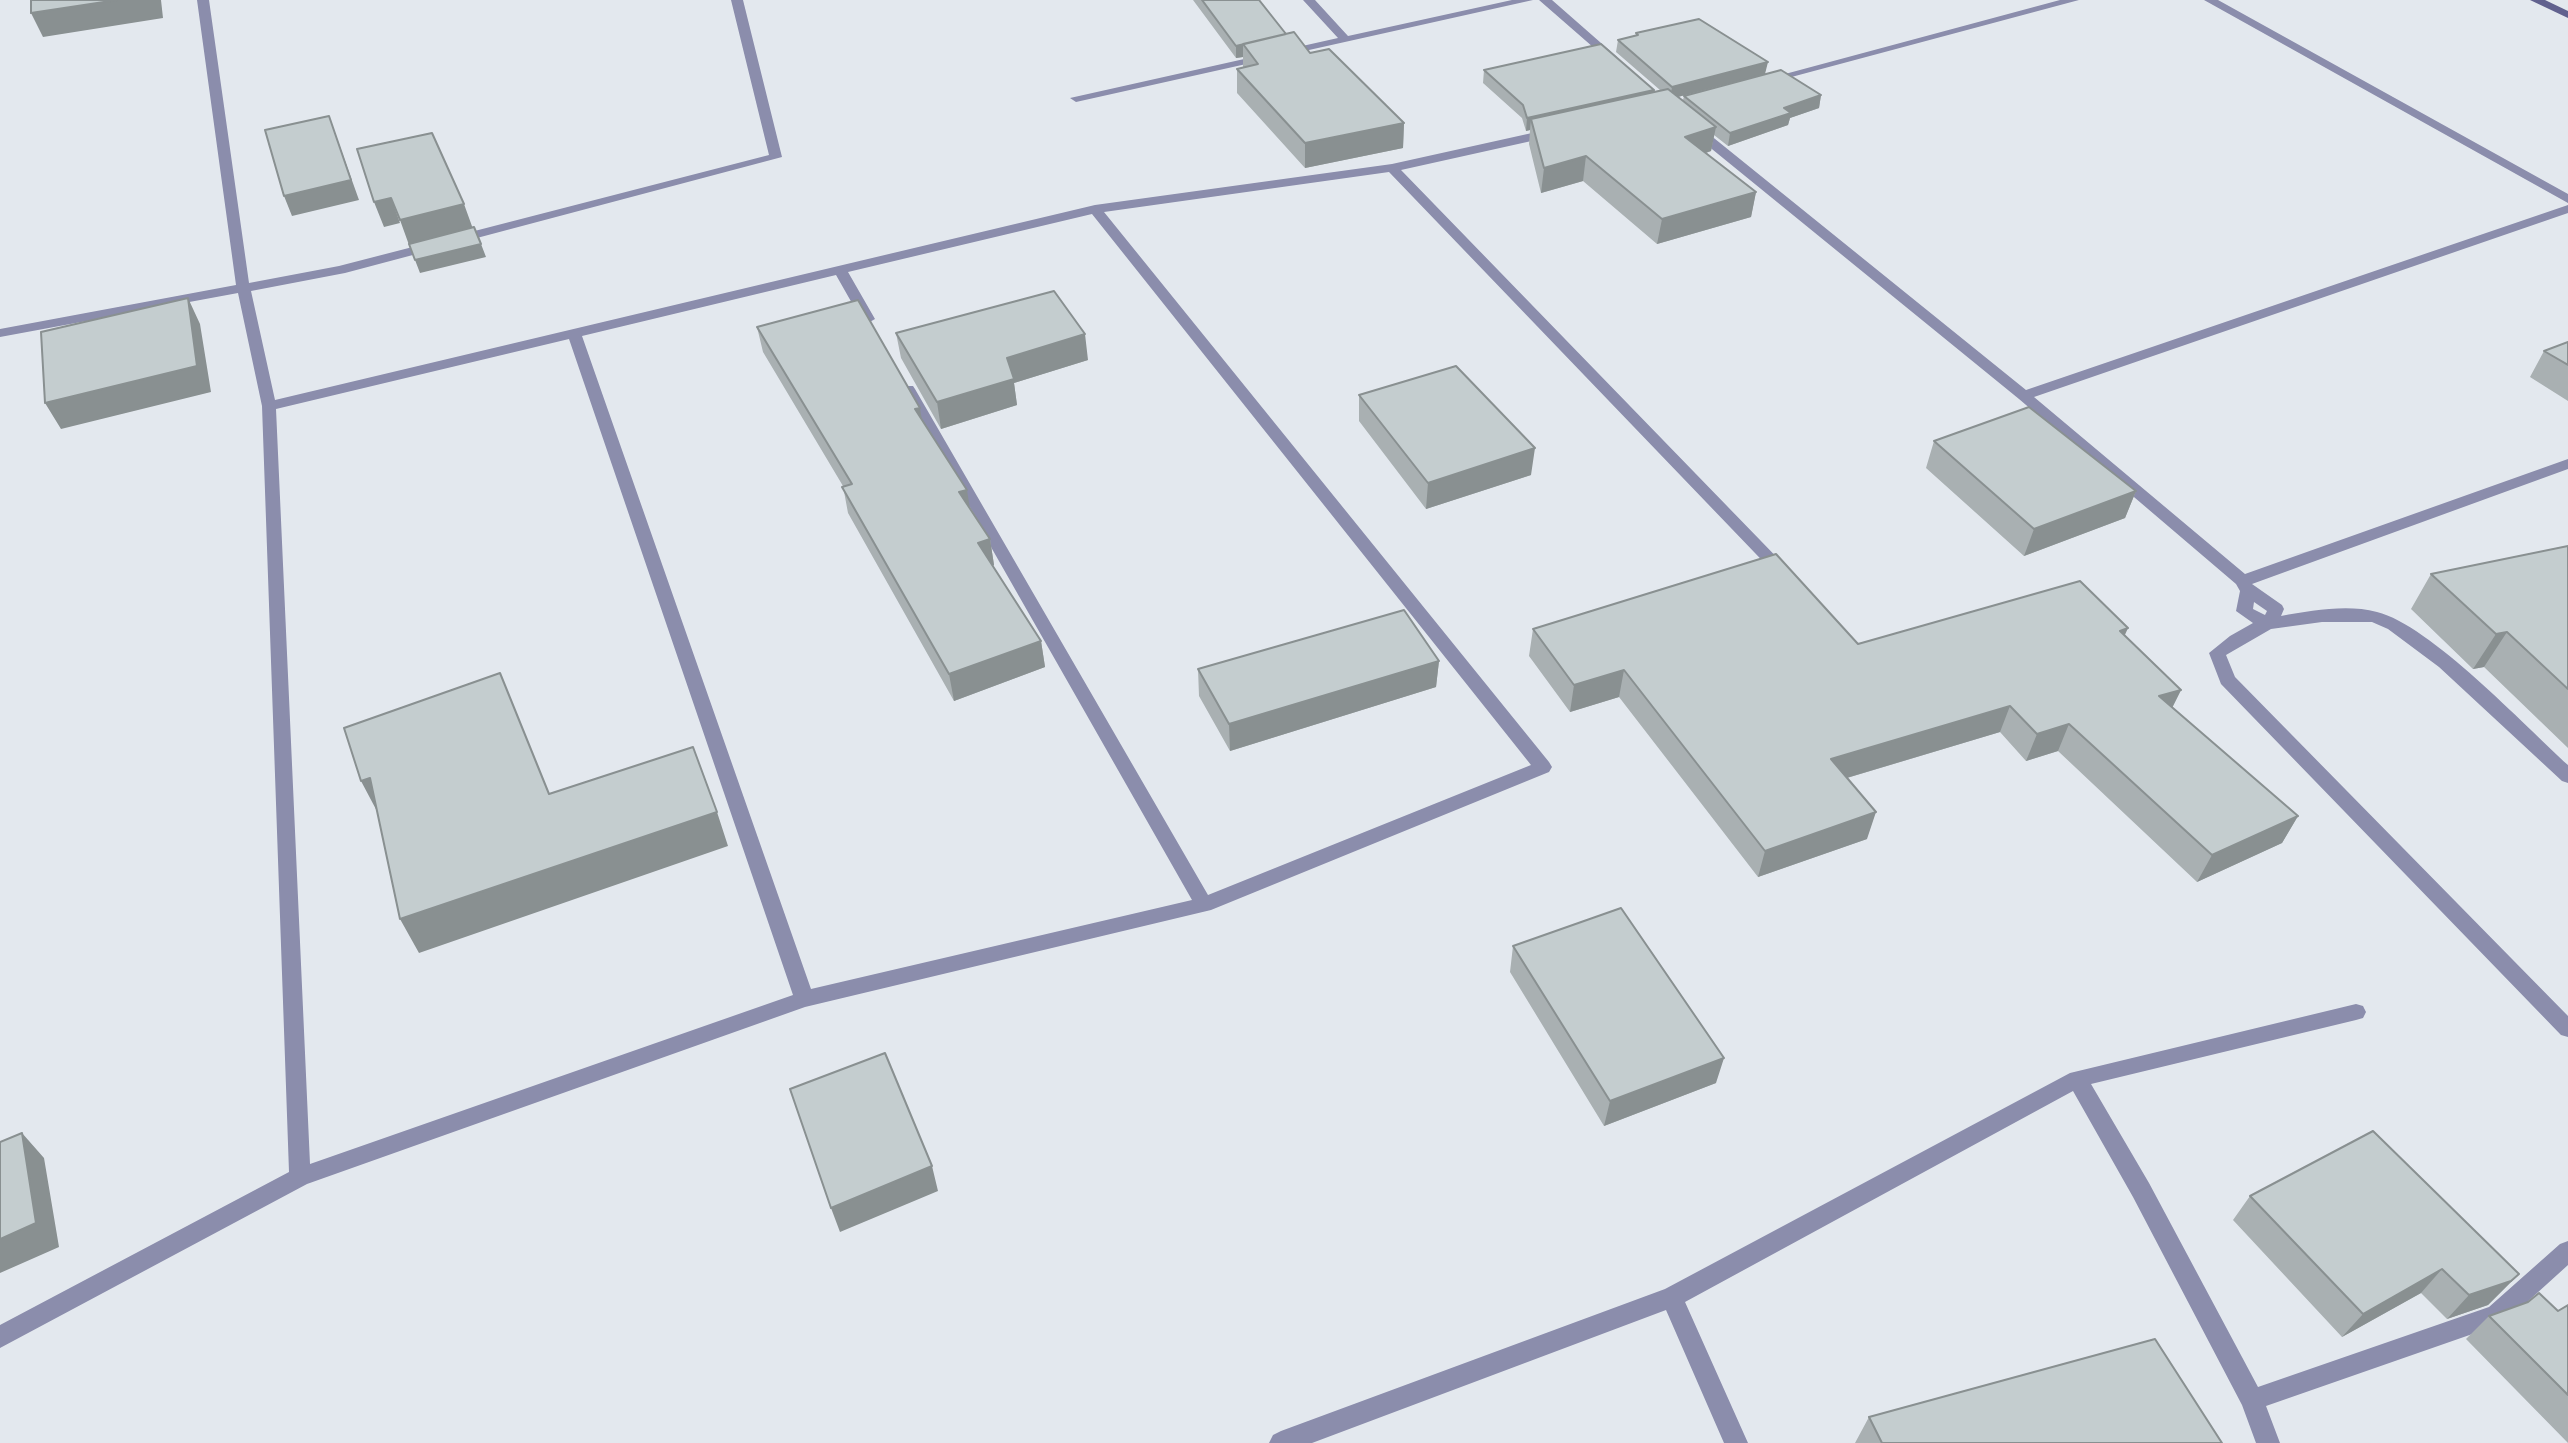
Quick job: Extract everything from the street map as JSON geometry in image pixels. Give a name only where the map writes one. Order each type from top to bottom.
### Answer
[{"type":"street","points":[[202,0],[243,286],[269,406],[300,1177]]},
{"type":"street","points":[[0,333],[340,270],[776,157],[737,0]]},
{"type":"street","points":[[1309,0],[1344,38]]},
{"type":"street","points":[[1076,98],[1527,0]]},
{"type":"street","points":[[1545,0],[1626,71]]},
{"type":"street","points":[[1748,85],[2073,0]]},
{"type":"street","points":[[2210,0],[2568,199]]},
{"type":"street","points":[[2536,0],[2568,15]]},
{"type":"street","points":[[1678,115],[2024,396],[2246,586]]},
{"type":"street","points":[[269,406],[1095,209],[1392,169],[1562,130]]},
{"type":"street","points":[[1392,169],[1797,587]]},
{"type":"street","points":[[0,1337],[300,1177],[804,999],[1204,905],[1543,768],[1095,209]]},
{"type":"street","points":[[2024,396],[2568,209]]},
{"type":"street","points":[[840,269],[874,329]]},
{"type":"street","points":[[574,332],[804,999]]},
{"type":"street","points":[[902,377],[1204,905]]},
{"type":"street","points":[[2246,586],[2568,464]]},
{"type":"street","points":[[2246,586],[2244,611],[2268,624]]},
{"type":"street","points":[[2568,776],[2435,656],[2406,633],[2375,617],[2327,616],[2268,624],[2217,653],[2227,680],[2568,1029]]},
{"type":"street","points":[[1281,1443],[1672,1297],[2077,1079],[2357,1012]]},
{"type":"street","points":[[2077,1079],[2141,1190],[2252,1400],[2269,1443]]},
{"type":"street","points":[[2252,1400],[2496,1315],[2568,1251]]},
{"type":"street","points":[[1672,1297],[1736,1443]]},
{"type":"building","points":[[31,0],[117,0],[31,13]]},
{"type":"building","points":[[1202,0],[1259,0],[1286,34],[1236,46]]},
{"type":"building","points":[[1699,19],[1768,62],[1672,87],[1618,40],[1638,35],[1636,33]]},
{"type":"building","points":[[1294,32],[1310,53],[1329,49],[1404,123],[1305,143],[1237,69],[1258,64],[1243,44]]},
{"type":"building","points":[[1601,44],[1654,90],[1527,118],[1523,105],[1484,70]]},
{"type":"building","points":[[1781,70],[1821,95],[1784,108],[1791,113],[1730,133],[1684,96]]},
{"type":"building","points":[[1668,89],[1716,127],[1685,137],[1756,192],[1662,219],[1586,156],[1544,168],[1531,119]]},
{"type":"building","points":[[329,116],[351,180],[284,196],[265,130]]},
{"type":"building","points":[[432,133],[464,204],[400,220],[391,198],[374,202],[357,149]]},
{"type":"building","points":[[474,227],[481,244],[415,260],[409,244]]},
{"type":"building","points":[[1054,291],[1085,334],[1007,358],[1014,379],[937,402],[896,333]]},
{"type":"building","points":[[188,298],[197,366],[45,403],[41,332]]},
{"type":"building","points":[[858,300],[920,408],[915,409],[967,490],[959,492],[990,539],[978,543],[1041,641],[949,674],[842,487],[852,484],[757,327]]},
{"type":"building","points":[[2568,342],[2568,365],[2544,351]]},
{"type":"building","points":[[1456,366],[1535,448],[1428,483],[1359,395]]},
{"type":"building","points":[[2029,407],[2136,491],[2034,529],[1934,441]]},
{"type":"building","points":[[2568,546],[2568,689],[2507,632],[2496,634],[2431,574]]},
{"type":"building","points":[[1776,554],[1858,644],[2080,581],[2128,628],[2120,631],[2181,690],[2159,696],[2298,816],[2212,855],[2069,724],[2037,734],[2010,706],[1831,759],[1876,812],[1765,851],[1624,670],[1574,685],[1533,629]]},
{"type":"building","points":[[1404,610],[1439,661],[1229,724],[1198,669]]},
{"type":"building","points":[[500,673],[549,794],[693,747],[717,812],[400,919],[370,778],[361,781],[344,728]]},
{"type":"building","points":[[1621,908],[1724,1058],[1610,1101],[1513,946]]},
{"type":"building","points":[[885,1053],[932,1166],[831,1208],[790,1089]]},
{"type":"building","points":[[2373,1131],[2519,1274],[2511,1281],[2469,1295],[2442,1269],[2363,1314],[2250,1196]]},
{"type":"building","points":[[22,1133],[36,1223],[0,1239],[0,1142]]},
{"type":"building","points":[[2539,1293],[2558,1311],[2568,1305],[2568,1395],[2489,1316],[2528,1302]]},
{"type":"building","points":[[2155,1339],[2222,1443],[1882,1443],[1869,1417]]}]
